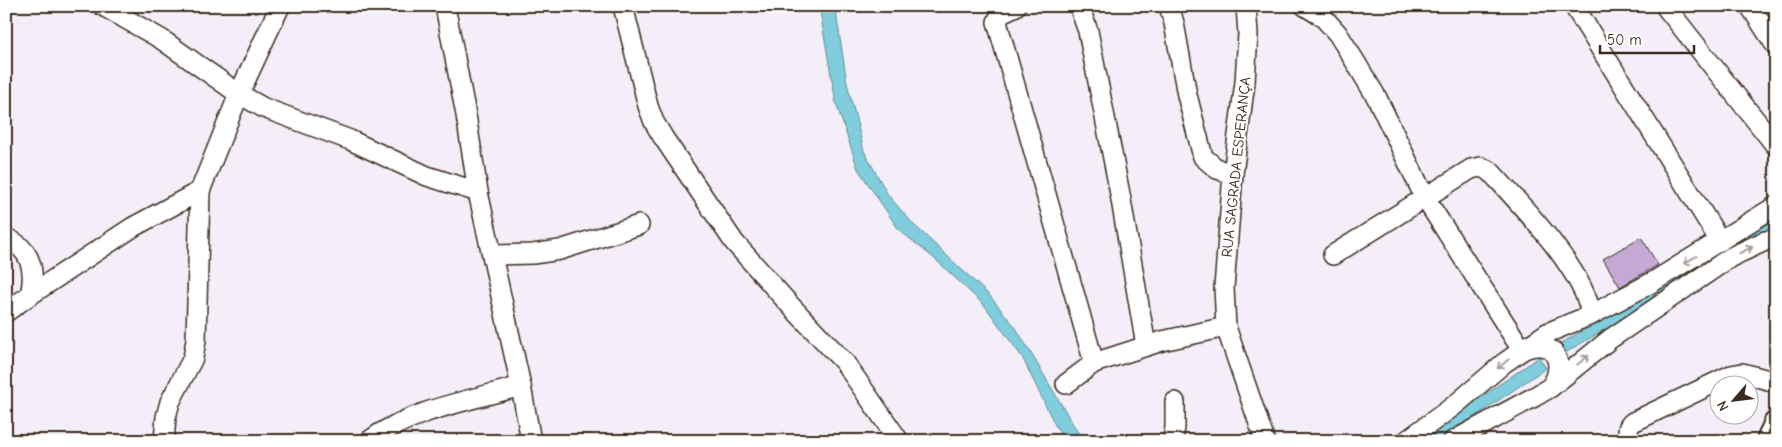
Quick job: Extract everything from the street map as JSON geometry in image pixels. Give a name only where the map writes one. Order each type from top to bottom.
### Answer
[{"type":"main road","points":[[1769,441],[1776,424]]},
{"type":"street","points":[[103,6],[161,39],[240,94],[264,108],[350,140],[427,176],[478,192]]},
{"type":"street","points":[[164,441],[166,417],[170,402],[193,358],[196,340],[200,190],[240,94],[280,6]]},
{"type":"street","points":[[445,6],[466,115],[478,192],[521,386],[531,441]]},
{"type":"street","points":[[623,6],[648,106],[654,122],[663,137],[734,242],[845,363],[899,441]]},
{"type":"street","points":[[1016,6],[1001,13],[996,22],[1094,363]]},
{"type":"street","points":[[1079,6],[1088,31],[1116,174],[1146,346]]},
{"type":"street","points":[[1169,6],[1174,23],[1187,95],[1203,157],[1217,169],[1233,174]]},
{"type":"street","name":"RUA SAGRADA ESPERANÇA","points":[[1246,6],[1248,34],[1246,82],[1233,174],[1225,279],[1226,328],[1265,441]]},
{"type":"street","points":[[1305,6],[1324,17],[1338,34],[1377,98],[1425,198],[1522,350]]},
{"type":"street","points":[[1574,6],[1720,241]]},
{"type":"street","points":[[1665,6],[1776,146]]},
{"type":"street","points":[[1750,6],[1776,46]]},
{"type":"street","points":[[1333,255],[1476,167],[1481,166],[1490,171],[1527,212],[1570,268],[1589,305],[1591,315]]},
{"type":"street","points":[[6,312],[133,227],[200,190]]},
{"type":"street","points":[[1406,441],[1455,405],[1522,350],[1547,333],[1591,315],[1651,283],[1776,206]]},
{"type":"street","points":[[492,255],[533,254],[560,250],[639,226]]},
{"type":"street","points":[[6,238],[20,246],[28,258],[33,270],[30,295]]},
{"type":"street","points":[[1453,441],[1551,387],[1610,340],[1724,262],[1748,248],[1776,239]]},
{"type":"street","points":[[1066,384],[1094,363],[1146,346],[1226,328]]},
{"type":"street","points":[[1522,350],[1530,346],[1541,346],[1553,352],[1559,364],[1558,372],[1551,387]]},
{"type":"street","points":[[1630,441],[1627,430],[1628,425],[1731,375],[1742,373],[1776,382]]},
{"type":"street","points":[[369,441],[383,430],[443,407],[521,386]]},
{"type":"street","points":[[1173,441],[1175,427],[1174,402]]},
{"type":"water","points":[[819,6],[835,6],[847,83],[864,151],[888,195],[913,224],[990,296],[1016,328],[1083,441],[1065,441],[1055,425],[1022,357],[985,306],[935,259],[899,230],[858,169],[836,103]]},
{"type":"water","points":[[1776,216],[1776,228],[1560,356],[1555,347]]},
{"type":"water","points":[[1539,357],[1546,368],[1439,441],[1418,441]]},
{"type":"building","points":[[1641,237],[1658,265],[1620,287],[1603,259]]}]
